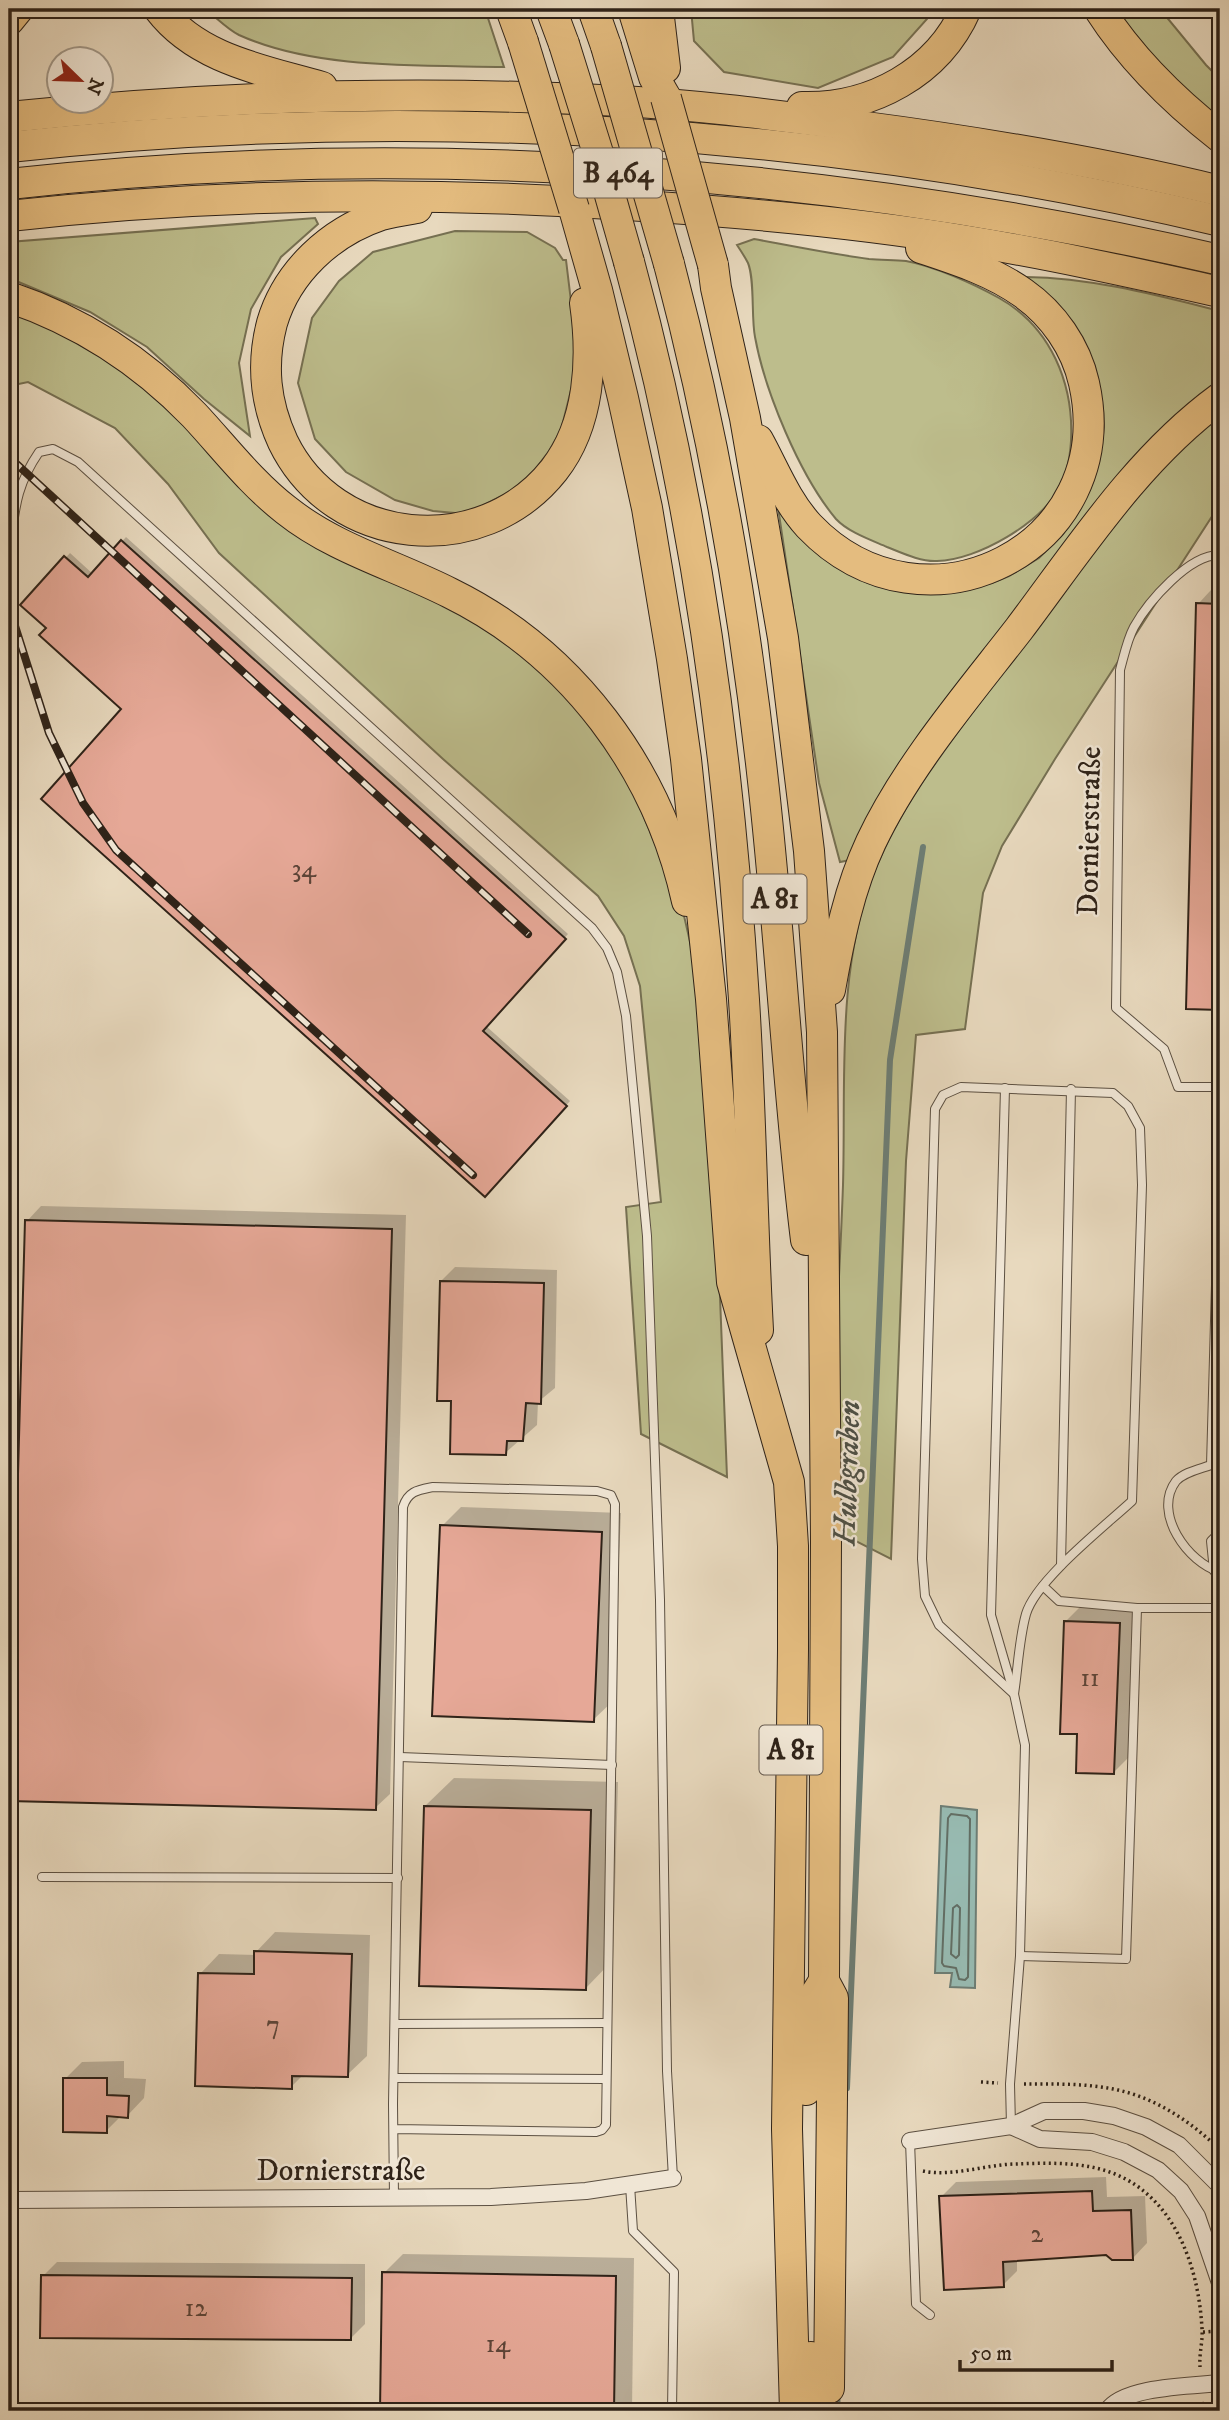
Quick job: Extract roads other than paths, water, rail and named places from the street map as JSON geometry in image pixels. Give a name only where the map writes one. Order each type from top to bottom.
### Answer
[{"type":"highway","points":[[9,20],[18,9]]},
{"type":"highway","points":[[159,9],[182,33],[233,62],[349,96]]},
{"type":"highway","points":[[511,9],[576,218],[575,248],[582,261],[629,423],[661,589],[684,746],[707,962],[732,1282],[760,1376]]},
{"type":"highway","name":"A 81","points":[[551,9],[598,153],[629,262],[664,406],[683,499],[712,676],[727,795],[745,1010],[760,1376],[789,1482],[793,1546],[812,2388],[821,2411]]},
{"type":"highway","name":"A 81","points":[[593,9],[668,264],[702,403],[741,611],[772,870],[781,993],[806,1241],[814,1421],[825,1541],[824,1981],[812,2000],[807,2124],[808,2198],[794,2411]]},
{"type":"highway","points":[[633,9],[654,48]]},
{"type":"highway","points":[[658,9],[654,77],[666,98],[713,265],[745,418],[774,582],[809,851],[822,1031],[825,1541]]},
{"type":"highway","points":[[723,111],[774,105],[829,106],[870,96],[911,76],[926,65],[952,36],[966,9]]},
{"type":"highway","points":[[1099,9],[1138,61],[1220,137]]},
{"type":"highway","name":"B 464","points":[[9,117],[287,97],[624,101],[966,141],[1143,173],[1220,191]]},
{"type":"highway","name":"B 464","points":[[9,147],[165,134],[313,128],[515,129],[613,134],[783,148],[927,166],[1059,188],[1220,221]]},
{"type":"highway","name":"B 464","points":[[9,184],[137,173],[318,164],[425,164],[633,173],[786,187],[945,207],[1066,228],[1220,260]]},
{"type":"highway","points":[[458,196],[383,215],[341,233],[301,268],[275,314],[265,365],[266,392],[275,424],[287,449],[315,487],[331,501],[354,514],[403,530],[455,529],[478,523],[516,506],[554,470],[581,416],[588,373],[582,261]]},
{"type":"highway","name":"B 464","points":[[9,216],[128,205],[278,197],[458,196],[754,213],[1044,254],[1220,292]]},
{"type":"highway","points":[[745,418],[785,492],[810,526],[839,552],[893,576],[912,580],[950,580],[994,567],[1023,551],[1041,536],[1063,509],[1081,473],[1088,438],[1089,405],[1082,374],[1073,351],[1059,328],[1024,294],[997,277],[873,228]]},
{"type":"highway","points":[[9,297],[84,329],[135,362],[159,381],[194,416],[268,495],[299,520],[342,546],[423,580],[478,608],[516,632],[563,673],[603,717],[620,741],[651,798],[675,859],[707,962]]},
{"type":"highway","points":[[822,1031],[853,886],[871,841],[906,782],[947,723],[1135,478],[1172,437],[1220,398]]},
{"type":"street","points":[[910,2141],[1011,2126],[1044,2111],[1084,2111],[1114,2116],[1146,2127],[1180,2145],[1220,2186]]},
{"type":"street","points":[[1011,2126],[1040,2139],[1092,2142],[1124,2152],[1158,2170],[1181,2191],[1197,2216],[1220,2283]]},
{"type":"street","name":"Dornierstraße","points":[[9,2200],[491,2197],[586,2191],[673,2178]]},
{"type":"street","points":[[1107,2411],[1110,2406],[1131,2395],[1165,2388],[1220,2383]]},
{"type":"lane","points":[[9,552],[19,488],[25,472],[39,452],[53,449],[78,462],[592,928],[607,948],[617,972],[626,1016],[634,1085],[647,1236],[660,1600],[667,2058],[673,2178]]},
{"type":"lane","name":"Dornierstraße","points":[[1220,555],[1210,555],[1170,580],[1133,628],[1120,670],[1116,1008],[1164,1049],[1178,1087],[1220,1087]]},
{"type":"lane","points":[[961,1087],[1113,1093],[1128,1106],[1140,1128],[1142,1185],[1132,1501],[1061,1565],[1026,1612],[1014,1693],[939,1625],[925,1596],[922,1559],[935,1108],[943,1095],[961,1087]]},
{"type":"lane","points":[[1005,1088],[991,1615],[1014,1693],[1025,1745],[1020,1956],[1010,2084],[1011,2126]]},
{"type":"lane","points":[[1061,1565],[1071,1090]]},
{"type":"lane","points":[[1218,1571],[1198,1563],[1182,1544],[1169,1511],[1170,1493],[1177,1480],[1187,1473],[1211,1465],[1220,1141]]},
{"type":"lane","points":[[394,2129],[596,2132],[606,2125],[615,1504],[611,1496],[597,1491],[433,1487],[414,1491],[406,1497],[403,1507],[394,2078],[394,2129],[394,2199]]},
{"type":"lane","points":[[1218,1571],[1211,1541],[1220,1532]]},
{"type":"lane","points":[[1043,1586],[1059,1601],[1137,1608],[1220,1608]]},
{"type":"lane","points":[[1020,1956],[1126,1959],[1137,1608]]},
{"type":"lane","points":[[400,1758],[612,1765]]},
{"type":"lane","points":[[42,1877],[398,1878]]},
{"type":"lane","points":[[395,2024],[607,2023]]},
{"type":"lane","points":[[394,2078],[606,2079]]},
{"type":"lane","points":[[910,2141],[916,2304],[930,2315]]},
{"type":"lane","points":[[630,2185],[634,2231],[674,2272],[673,2411]]},
{"type":"water","points":[[941,1806],[977,1810],[975,1988],[950,1987],[952,1973],[935,1973]]},
{"type":"waterway","name":"Hulbgraben","points":[[847,2088],[890,1060],[923,847]]},
{"type":"waterway","name":"Hulbgraben","points":[[837,2393],[838,2411]]},
{"type":"railway","points":[[9,457],[528,934]]},
{"type":"railway","points":[[9,607],[49,733],[83,803],[116,850],[473,1175]]}]
